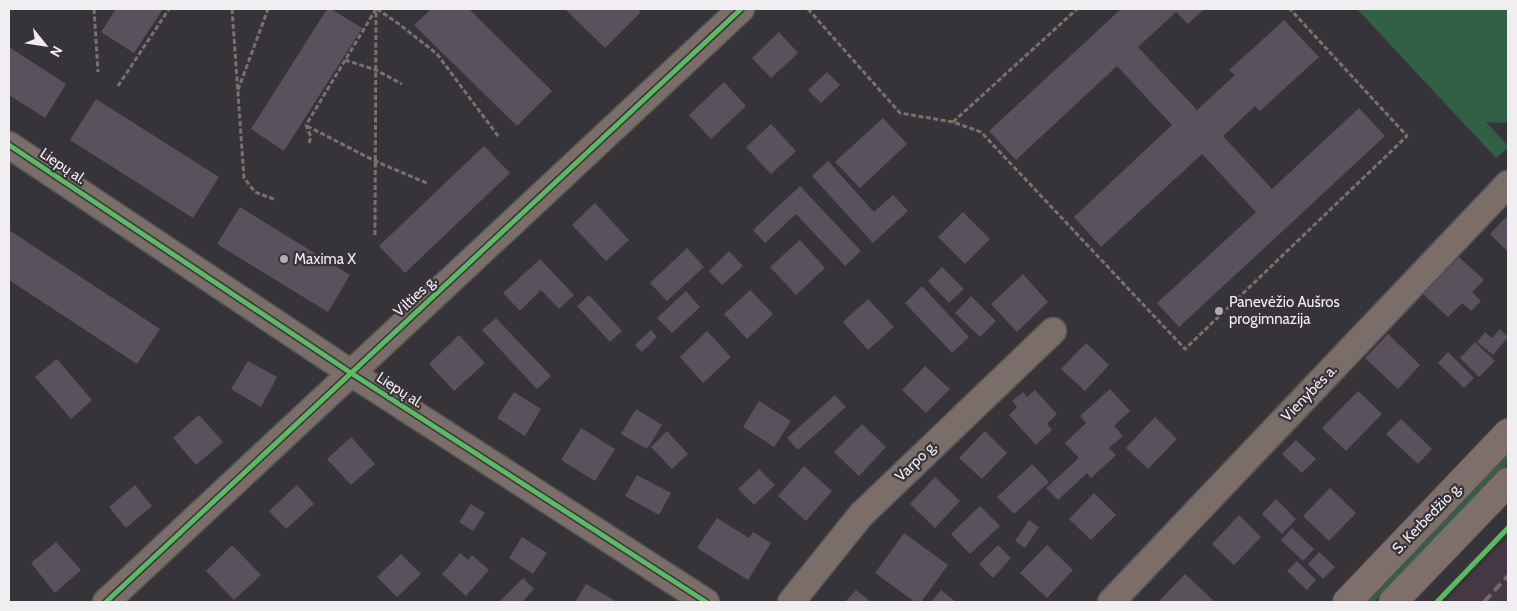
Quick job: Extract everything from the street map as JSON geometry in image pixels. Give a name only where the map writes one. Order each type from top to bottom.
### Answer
[{"type":"main road","name":"S. Kerbedžio g.","points":[[1346,602],[1508,433]]},
{"type":"main road","points":[[1393,602],[1508,482]]},
{"type":"street","name":"Vilties g.","points":[[106,602],[741,9]]},
{"type":"street","name":"Liepų al.","points":[[9,145],[351,374],[706,602]]},
{"type":"street","name":"Vienybės a.","points":[[1111,602],[1508,184]]},
{"type":"street","name":"Varpo g.","points":[[791,602],[861,515],[1053,331]]},
{"type":"path","points":[[94,9],[98,72]]},
{"type":"path","points":[[118,86],[169,9]]},
{"type":"path","points":[[232,9],[244,178],[255,192],[276,200]]},
{"type":"path","points":[[237,92],[268,9]]},
{"type":"path","points":[[306,125],[376,9]]},
{"type":"path","points":[[375,235],[376,9]]},
{"type":"path","points":[[376,9],[399,24],[437,54],[498,136]]},
{"type":"path","points":[[808,9],[900,113],[953,122],[981,132],[1185,349],[1407,136],[1290,9]]},
{"type":"path","points":[[953,122],[1077,9]]},
{"type":"path","points":[[345,60],[376,70],[402,84]]},
{"type":"path","points":[[306,125],[311,137],[309,143]]},
{"type":"path","points":[[306,125],[375,161],[429,184]]},
{"type":"shaded area","points":[[1508,537],[1508,602],[1445,602]]},
{"type":"green space","points":[[1357,9],[1508,9],[1508,121],[1502,123],[1486,122],[1508,148],[1496,158]]},
{"type":"green space","points":[[1508,450],[1508,463],[1374,602],[1362,602]]},
{"type":"building","points":[[116,9],[163,9],[134,53],[101,32]]},
{"type":"building","points":[[327,9],[331,9],[362,28],[284,151],[251,129]]},
{"type":"building","points":[[431,9],[469,9],[552,91],[517,126],[414,25]]},
{"type":"building","points":[[565,9],[637,9],[641,12],[605,48]]},
{"type":"building","points":[[1121,9],[1204,9],[1188,24],[1176,12],[1138,47],[1197,110],[1235,75],[1229,70],[1284,20],[1319,57],[1260,111],[1255,106],[1223,136],[1272,189],[1359,108],[1385,136],[1179,327],[1157,303],[1256,212],[1202,154],[1101,247],[1074,217],[1172,125],[1117,66],[1016,160],[989,131]]},
{"type":"building","points":[[779,32],[798,53],[771,78],[752,58]]},
{"type":"building","points":[[9,47],[66,84],[45,118],[9,95]]},
{"type":"building","points":[[827,72],[840,85],[821,103],[808,90]]},
{"type":"building","points":[[724,82],[746,106],[711,139],[689,115]]},
{"type":"building","points":[[96,99],[219,177],[193,218],[70,140]]},
{"type":"building","points":[[883,118],[907,144],[860,188],[835,162]]},
{"type":"building","points":[[771,124],[796,151],[771,174],[746,147]]},
{"type":"building","points":[[484,146],[510,173],[405,273],[379,246]]},
{"type":"building","points":[[828,161],[874,212],[893,195],[908,211],[873,243],[812,176]]},
{"type":"building","points":[[800,186],[861,251],[845,266],[796,214],[765,243],[753,230]]},
{"type":"building","points":[[595,203],[629,240],[606,261],[572,225]]},
{"type":"building","name":"Maxima X","points":[[240,207],[350,275],[328,312],[217,244]]},
{"type":"building","points":[[963,212],[990,239],[965,264],[938,237]]},
{"type":"building","points":[[1508,215],[1508,252],[1490,234]]},
{"type":"building","points":[[9,230],[160,329],[137,364],[9,280]]},
{"type":"building","points":[[800,240],[825,268],[796,295],[770,267]]},
{"type":"building","points":[[687,248],[704,267],[667,301],[650,283]]},
{"type":"building","points":[[729,251],[743,266],[722,285],[709,271]]},
{"type":"building","points":[[1459,257],[1484,280],[1472,292],[1481,301],[1471,311],[1462,303],[1448,317],[1423,294]]},
{"type":"building","points":[[540,259],[574,295],[559,309],[541,290],[520,311],[503,293]]},
{"type":"building","points":[[942,267],[964,289],[949,303],[928,281]]},
{"type":"building","points":[[1023,274],[1048,302],[1017,332],[991,304]]},
{"type":"building","points":[[922,286],[969,337],[952,353],[905,303]]},
{"type":"building","points":[[750,290],[773,314],[747,339],[724,314]]},
{"type":"building","points":[[686,291],[700,307],[672,333],[657,318]]},
{"type":"building","points":[[589,295],[622,331],[610,342],[577,306]]},
{"type":"building","points":[[971,296],[996,321],[980,337],[955,313]]},
{"type":"building","points":[[868,299],[894,327],[868,350],[843,322]]},
{"type":"building","points":[[496,318],[551,376],[537,389],[482,330]]},
{"type":"building","points":[[1500,329],[1508,337],[1493,355],[1477,342],[1485,332],[1492,338]]},
{"type":"building","points":[[651,330],[657,337],[642,352],[635,345]]},
{"type":"building","points":[[707,331],[731,357],[703,383],[680,357]]},
{"type":"building","points":[[1388,334],[1420,365],[1398,389],[1365,358]]},
{"type":"building","points":[[459,335],[485,363],[454,391],[429,364]]},
{"type":"building","points":[[1475,342],[1495,361],[1479,377],[1460,358]]},
{"type":"building","points":[[1086,343],[1109,365],[1085,391],[1061,369]]},
{"type":"building","points":[[1448,352],[1474,378],[1464,388],[1438,363]]},
{"type":"building","points":[[57,359],[92,400],[71,419],[35,377]]},
{"type":"building","points":[[248,361],[277,377],[261,407],[231,389]]},
{"type":"building","points":[[925,366],[950,389],[926,413],[902,390]]},
{"type":"building","points":[[1110,389],[1130,411],[1114,426],[1123,436],[1109,448],[1116,455],[1091,478],[1087,473],[1058,500],[1046,488],[1079,458],[1065,443],[1086,423],[1080,416]]},
{"type":"building","points":[[1035,390],[1057,414],[1047,424],[1052,430],[1036,445],[1009,415],[1017,407],[1012,401],[1023,392],[1027,397]]},
{"type":"building","points":[[1358,391],[1382,414],[1346,451],[1322,428]]},
{"type":"building","points":[[514,392],[541,409],[525,436],[497,418]]},
{"type":"building","points":[[835,395],[846,407],[798,450],[787,438]]},
{"type":"building","points":[[759,401],[791,421],[774,447],[743,427]]},
{"type":"building","points":[[636,409],[662,425],[647,449],[621,434]]},
{"type":"building","points":[[199,415],[223,442],[196,465],[173,438]]},
{"type":"building","points":[[1155,417],[1177,439],[1148,469],[1126,448]]},
{"type":"building","points":[[1401,419],[1432,449],[1418,464],[1386,434]]},
{"type":"building","points":[[862,424],[886,447],[859,476],[834,452]]},
{"type":"building","points":[[581,428],[615,449],[595,481],[561,460]]},
{"type":"building","points":[[667,431],[688,454],[672,469],[651,447]]},
{"type":"building","points":[[985,431],[1007,453],[982,479],[959,458]]},
{"type":"building","points":[[351,437],[375,464],[351,485],[327,459]]},
{"type":"building","points":[[1296,440],[1316,459],[1302,473],[1282,454]]},
{"type":"building","points":[[1032,464],[1049,482],[1014,514],[997,497]]},
{"type":"building","points":[[804,466],[832,491],[806,521],[778,496]]},
{"type":"building","points":[[759,469],[775,485],[754,505],[738,489]]},
{"type":"building","points":[[637,475],[671,493],[659,515],[625,496]]},
{"type":"building","points":[[935,477],[960,501],[935,528],[910,504]]},
{"type":"building","points":[[135,485],[152,506],[126,528],[109,507]]},
{"type":"building","points":[[297,485],[314,504],[286,529],[269,511]]},
{"type":"building","points":[[1330,488],[1356,513],[1329,541],[1303,516]]},
{"type":"building","points":[[1094,493],[1116,515],[1091,540],[1069,519]]},
{"type":"building","points":[[1276,499],[1296,519],[1282,534],[1262,514]]},
{"type":"building","points":[[471,504],[485,513],[473,531],[459,522]]},
{"type":"building","points":[[980,506],[1000,526],[970,554],[951,534]]},
{"type":"building","points":[[1239,515],[1261,537],[1234,565],[1212,544]]},
{"type":"building","points":[[717,518],[749,538],[753,532],[771,543],[748,580],[697,548]]},
{"type":"building","points":[[1029,520],[1039,527],[1025,548],[1015,541]]},
{"type":"building","points":[[1292,528],[1314,549],[1303,561],[1281,540]]},
{"type":"building","points":[[904,533],[948,565],[921,602],[915,602],[875,573]]},
{"type":"building","points":[[522,537],[547,553],[533,574],[509,558]]},
{"type":"building","points":[[56,542],[81,570],[55,593],[31,563]]},
{"type":"building","points":[[232,545],[261,575],[234,600],[206,571]]},
{"type":"building","points":[[998,545],[1011,558],[993,578],[979,564]]},
{"type":"building","points":[[1047,545],[1073,570],[1047,598],[1020,573]]},
{"type":"building","points":[[1319,552],[1335,567],[1323,579],[1308,564]]},
{"type":"building","points":[[460,553],[468,560],[472,555],[489,570],[466,596],[442,574]]},
{"type":"building","points":[[401,554],[421,574],[397,597],[377,577]]},
{"type":"building","points":[[1297,561],[1316,580],[1307,590],[1287,571]]},
{"type":"building","points":[[1185,574],[1215,602],[1158,602]]},
{"type":"building","points":[[523,578],[534,589],[522,602],[499,602]]},
{"type":"building","points":[[586,584],[617,602],[575,602]]},
{"type":"building","points":[[856,590],[871,602],[846,601]]},
{"type":"building","points":[[941,590],[956,602],[931,602]]},
{"type":"railway","points":[[1484,602],[1508,576]]},
{"type":"cycle path","points":[[106,602],[741,9]]},
{"type":"cycle path","points":[[9,145],[351,373],[706,602]]},
{"type":"cycle path","points":[[1437,602],[1508,528]]},
{"type":"place","name":"Maxima X","points":[[284,259]]},
{"type":"place","name":"Panevėžio Aušros progimnazija","points":[[1219,311]]}]
